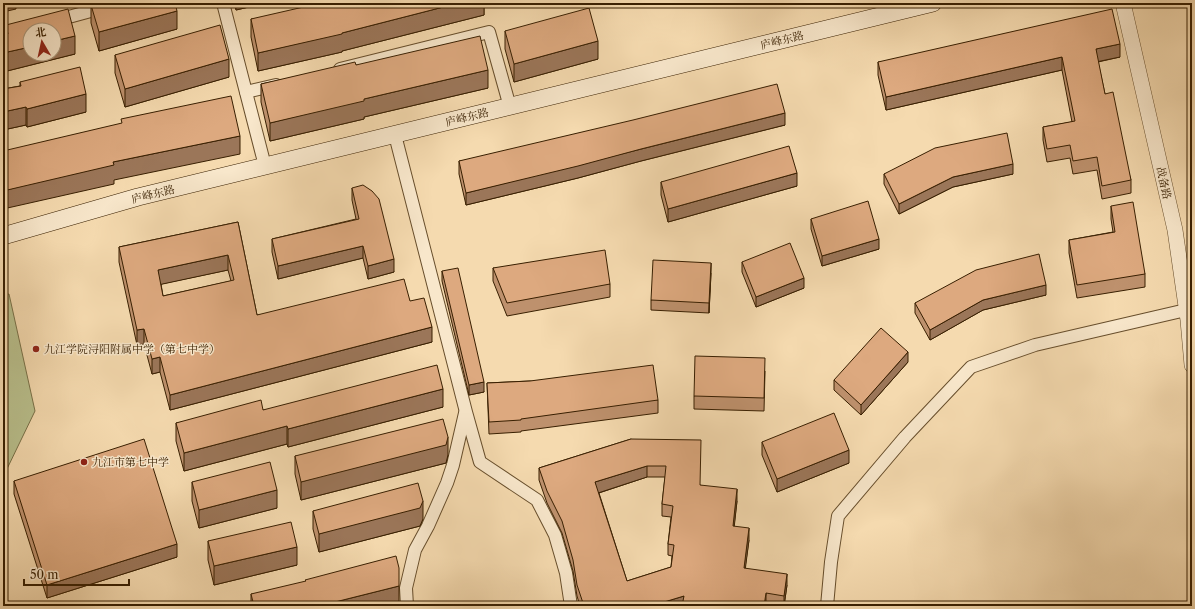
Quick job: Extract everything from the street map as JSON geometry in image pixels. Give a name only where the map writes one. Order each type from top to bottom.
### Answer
[{"type":"main road","name":"庐峰东路","points":[[3,236],[138,198],[265,166],[933,3]]},
{"type":"street","points":[[50,22],[120,3]]},
{"type":"street","points":[[223,3],[265,166]]},
{"type":"street","name":"战备路","points":[[1123,3],[1175,230],[1192,365]]},
{"type":"street","points":[[329,72],[489,32],[510,107]]},
{"type":"street","points":[[246,92],[284,83]]},
{"type":"street","points":[[395,135],[480,462],[537,500],[555,535],[566,573],[571,606]]},
{"type":"street","points":[[827,606],[831,562],[838,516],[905,437],[971,367],[1035,345],[1186,310]]},
{"type":"street","points":[[407,606],[406,588],[415,550],[428,526],[447,483],[466,412]]},
{"type":"green space","points":[[9,294],[35,411],[5,473],[3,473],[3,295]]},
{"type":"building","points":[[97,3],[175,3],[177,11],[99,32],[91,5]]},
{"type":"building","points":[[321,3],[459,3],[342,34],[258,53],[251,19]]},
{"type":"building","points":[[589,8],[598,41],[514,64],[505,31]]},
{"type":"building","points":[[68,9],[75,36],[62,39],[62,22],[22,22],[22,49],[3,53],[3,34],[8,34],[6,25]]},
{"type":"building","points":[[1112,9],[1120,44],[1096,49],[1105,94],[1113,92],[1131,180],[1102,186],[1097,157],[1073,161],[1070,145],[1047,149],[1043,127],[1075,121],[1062,57],[886,97],[878,62]]},
{"type":"building","points":[[220,25],[229,59],[125,89],[115,55]]},
{"type":"building","points":[[480,36],[488,70],[270,123],[261,84],[355,62],[356,65]]},
{"type":"building","points":[[80,67],[86,94],[27,109],[26,107],[3,112],[3,89],[21,86],[20,82]]},
{"type":"building","points":[[777,84],[785,113],[466,193],[459,161]]},
{"type":"building","points":[[231,96],[240,136],[113,162],[114,165],[3,191],[3,151],[122,123],[121,119]]},
{"type":"building","points":[[1007,133],[1013,164],[953,177],[899,204],[884,174],[935,148]]},
{"type":"building","points":[[789,146],[797,173],[668,209],[661,182]]},
{"type":"building","points":[[363,185],[372,191],[379,199],[394,259],[368,266],[363,246],[278,266],[272,239],[359,219],[352,188]]},
{"type":"building","points":[[868,201],[879,239],[822,256],[811,219]]},
{"type":"building","points":[[1133,202],[1145,274],[1077,285],[1069,240],[1115,232],[1111,206]]},
{"type":"building","points":[[238,222],[257,315],[404,279],[410,301],[424,298],[432,327],[170,395],[160,357],[152,359],[144,329],[137,330],[119,247]],"holes":[[[228,255],[234,280],[163,296],[158,270]]]},
{"type":"building","points":[[790,243],[804,278],[756,297],[742,262]]},
{"type":"building","points":[[605,250],[610,284],[507,303],[493,268]]},
{"type":"building","points":[[1039,254],[1046,285],[983,300],[930,330],[915,303],[976,270]]},
{"type":"building","points":[[653,260],[711,263],[709,303],[651,300]]},
{"type":"building","points":[[458,268],[484,382],[469,385],[442,271]]},
{"type":"building","points":[[881,328],[908,352],[861,405],[834,380]]},
{"type":"building","points":[[695,356],[765,358],[764,398],[694,396]]},
{"type":"building","points":[[437,365],[443,389],[288,429],[287,426],[184,453],[176,423],[261,400],[263,410]]},
{"type":"building","points":[[653,365],[658,400],[521,420],[489,422],[487,383],[530,381]]},
{"type":"building","points":[[834,413],[849,450],[777,479],[762,442]]},
{"type":"building","points":[[443,419],[448,437],[446,445],[301,482],[295,456]]},
{"type":"building","points":[[144,439],[177,544],[47,585],[14,481]]},
{"type":"building","points":[[631,439],[701,440],[700,485],[737,489],[733,526],[749,528],[744,568],[787,574],[784,596],[766,593],[764,606],[682,606],[684,596],[651,606],[584,606],[577,585],[573,560],[562,521],[547,491],[539,468]],"holes":[[[647,466],[666,466],[662,504],[673,506],[668,544],[674,545],[671,567],[627,581],[595,482]]]},
{"type":"building","points":[[270,462],[277,490],[199,510],[192,482]]},
{"type":"building","points":[[418,483],[423,501],[420,508],[319,534],[313,511]]},
{"type":"building","points":[[291,522],[297,547],[214,566],[208,541]]},
{"type":"building","points":[[396,556],[399,568],[399,586],[319,606],[254,606],[251,594],[306,581],[305,580]]},
{"type":"place","name":"九江学院浔阳附属中学（第七中学）","points":[[36,349]]},
{"type":"place","name":"九江市第七中学","points":[[84,462]]}]
